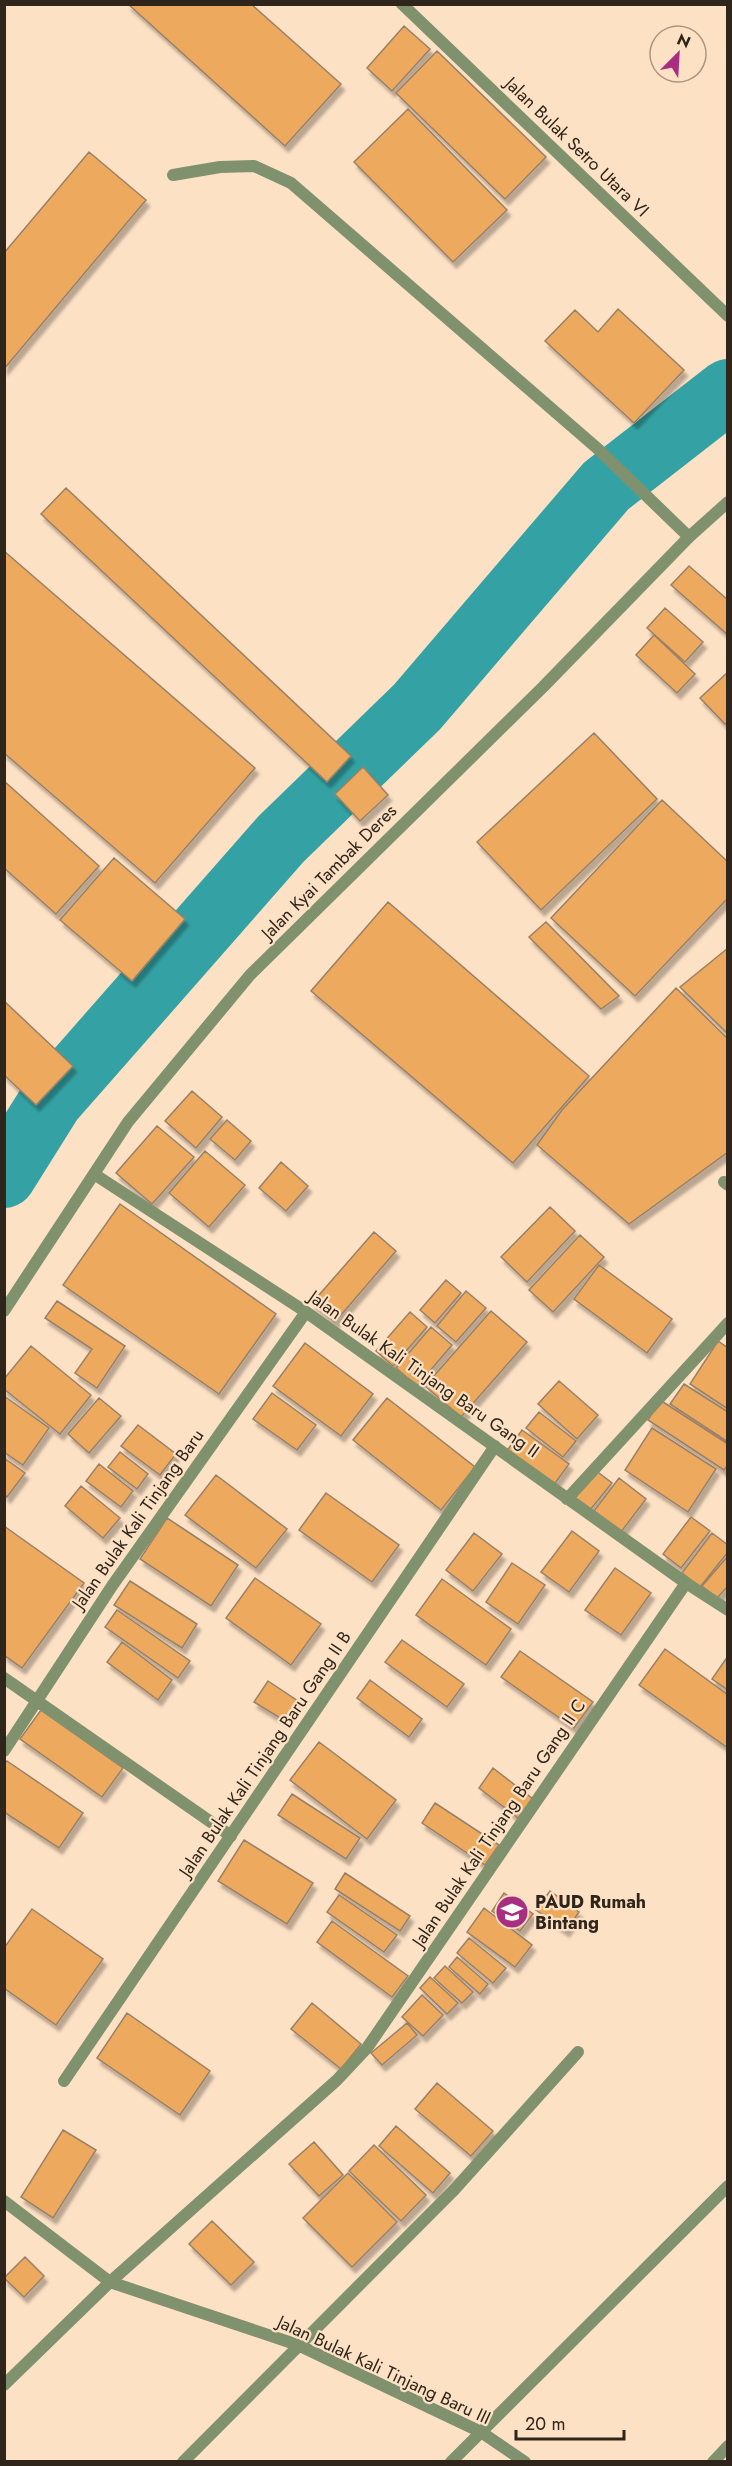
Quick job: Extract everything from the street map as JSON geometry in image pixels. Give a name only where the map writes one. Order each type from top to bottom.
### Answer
[{"type":"street","name":"Jalan Bulak Setro Utara VI","points":[[402,4],[728,316]]},
{"type":"street","points":[[173,176],[220,167],[254,166],[291,183],[613,463],[689,537]]},
{"type":"street","name":"Jalan Kyai Tambak Deres","points":[[4,1311],[128,1122],[250,975],[534,695],[689,537],[726,505]]},
{"type":"street","name":"Jalan Bulak Kali Tinjang Baru Gang II","points":[[94,1174],[306,1312],[686,1583],[728,1610]]},
{"type":"street","name":"Jalan Bulak Kali Tinjang Baru","points":[[4,1750],[112,1586],[306,1312]]},
{"type":"street","points":[[567,1498],[728,1323]]},
{"type":"street","name":"Jalan Bulak Kali Tinjang Baru Gang II B","points":[[64,2081],[495,1446]]},
{"type":"street","name":"Jalan Bulak Kali Tinjang Baru Gang II C","points":[[4,2385],[110,2282],[337,2080],[367,2048],[686,1583]]},
{"type":"street","points":[[4,1678],[231,1836]]},
{"type":"street","points":[[183,2462],[454,2190],[578,2052]]},
{"type":"street","points":[[451,2462],[728,2186]]},
{"type":"street","name":"Jalan Bulak Kali Tinjang Baru III","points":[[4,2201],[110,2282],[297,2346],[481,2432],[525,2462]]},
{"type":"street","points":[[713,2462],[728,2446]]},
{"type":"building","points":[[128,4],[251,4],[341,84],[285,146]]},
{"type":"building","points":[[404,26],[430,49],[392,91],[367,68]]},
{"type":"building","points":[[437,51],[546,157],[505,199],[396,93]]},
{"type":"building","points":[[408,109],[507,210],[453,262],[354,162]]},
{"type":"building","points":[[89,152],[146,200],[4,369],[4,253]]},
{"type":"building","points":[[618,309],[684,370],[634,423],[545,341],[575,310],[598,332]]},
{"type":"building","points":[[66,488],[351,756],[327,782],[41,514]]},
{"type":"building","points":[[4,551],[255,768],[155,883],[4,753]]},
{"type":"building","points":[[689,566],[728,600],[728,635],[671,585]]},
{"type":"building","points":[[665,608],[703,642],[685,662],[647,628]]},
{"type":"building","points":[[654,635],[695,674],[677,693],[636,655]]},
{"type":"building","points":[[728,672],[728,722],[725,724],[700,698]]},
{"type":"building","points":[[594,733],[657,799],[541,910],[477,842]]},
{"type":"building","points":[[363,767],[388,795],[360,821],[335,794]]},
{"type":"building","points":[[4,781],[99,866],[56,914],[4,868]]},
{"type":"building","points":[[662,800],[728,862],[728,898],[635,996],[551,918]]},
{"type":"building","points":[[114,858],[185,919],[132,981],[60,920]]},
{"type":"building","points":[[388,902],[589,1076],[513,1163],[311,991]]},
{"type":"building","points":[[546,922],[619,996],[601,1009],[529,937]]},
{"type":"building","points":[[728,948],[728,1034],[680,987]]},
{"type":"building","points":[[676,988],[728,1039],[728,1152],[629,1224],[537,1145],[562,1110]]},
{"type":"building","points":[[4,1001],[73,1066],[36,1105],[4,1075]]},
{"type":"building","points":[[192,1091],[222,1117],[196,1148],[165,1121]]},
{"type":"building","points":[[227,1120],[251,1141],[235,1160],[210,1139]]},
{"type":"building","points":[[157,1126],[194,1157],[152,1204],[116,1173]]},
{"type":"building","points":[[205,1151],[245,1185],[209,1227],[169,1193]]},
{"type":"building","points":[[281,1162],[308,1186],[286,1211],[259,1188]]},
{"type":"building","points":[[120,1204],[276,1314],[219,1394],[63,1285]]},
{"type":"building","points":[[550,1207],[575,1231],[527,1282],[501,1257]]},
{"type":"building","points":[[374,1232],[396,1251],[335,1322],[312,1303]]},
{"type":"building","points":[[580,1235],[604,1257],[553,1312],[529,1290]]},
{"type":"building","points":[[599,1265],[672,1319],[647,1353],[574,1299]]},
{"type":"building","points":[[446,1280],[461,1293],[435,1323],[420,1310]]},
{"type":"building","points":[[466,1291],[486,1308],[456,1342],[437,1326]]},
{"type":"building","points":[[57,1301],[125,1346],[97,1388],[75,1373],[92,1349],[45,1318]]},
{"type":"building","points":[[491,1311],[527,1342],[461,1417],[425,1386]]},
{"type":"building","points":[[410,1312],[427,1327],[393,1366],[376,1351]]},
{"type":"building","points":[[431,1327],[452,1345],[417,1386],[396,1368]]},
{"type":"building","points":[[718,1341],[728,1348],[728,1409],[690,1384]]},
{"type":"building","points":[[305,1343],[373,1394],[341,1436],[273,1386]]},
{"type":"building","points":[[31,1346],[91,1395],[60,1434],[4,1389],[4,1379]]},
{"type":"building","points":[[559,1381],[598,1415],[577,1439],[538,1404]]},
{"type":"building","points":[[684,1384],[728,1412],[728,1442],[670,1404]]},
{"type":"building","points":[[272,1393],[316,1425],[297,1450],[253,1419]]},
{"type":"building","points":[[4,1396],[49,1428],[23,1465],[4,1452]]},
{"type":"building","points":[[99,1398],[121,1416],[89,1453],[68,1434]]},
{"type":"building","points":[[387,1398],[475,1467],[441,1510],[353,1440]]},
{"type":"building","points":[[660,1400],[728,1444],[728,1465],[724,1470],[648,1420]]},
{"type":"building","points":[[539,1412],[576,1441],[563,1457],[526,1428]]},
{"type":"building","points":[[138,1425],[176,1454],[160,1475],[121,1446]]},
{"type":"building","points":[[652,1428],[716,1469],[688,1512],[625,1470]]},
{"type":"building","points":[[522,1430],[569,1464],[553,1486],[506,1452]]},
{"type":"building","points":[[120,1452],[148,1474],[137,1489],[108,1467]]},
{"type":"building","points":[[4,1458],[25,1473],[7,1497],[4,1494]]},
{"type":"building","points":[[99,1464],[133,1491],[121,1507],[86,1481]]},
{"type":"building","points":[[595,1470],[612,1483],[590,1510],[574,1498]]},
{"type":"building","points":[[216,1475],[287,1529],[256,1568],[185,1515]]},
{"type":"building","points":[[619,1478],[646,1499],[621,1532],[594,1511]]},
{"type":"building","points":[[81,1486],[120,1518],[103,1538],[65,1506]]},
{"type":"building","points":[[326,1493],[399,1545],[372,1582],[299,1530]]},
{"type":"building","points":[[691,1517],[710,1531],[681,1568],[663,1554]]},
{"type":"building","points":[[167,1518],[238,1565],[211,1606],[140,1559]]},
{"type":"building","points":[[4,1526],[84,1583],[22,1668],[4,1655]]},
{"type":"building","points":[[572,1531],[599,1551],[569,1592],[541,1572]]},
{"type":"building","points":[[474,1533],[502,1554],[473,1591],[446,1570]]},
{"type":"building","points":[[712,1533],[728,1545],[728,1552],[700,1587],[682,1573]]},
{"type":"building","points":[[728,1556],[728,1586],[717,1598],[702,1586]]},
{"type":"building","points":[[512,1563],[545,1585],[518,1624],[486,1602]]},
{"type":"building","points":[[615,1568],[651,1593],[621,1635],[585,1610]]},
{"type":"building","points":[[255,1578],[321,1624],[291,1665],[226,1618]]},
{"type":"building","points":[[442,1579],[511,1629],[486,1665],[416,1615]]},
{"type":"building","points":[[130,1581],[197,1624],[182,1648],[114,1605]]},
{"type":"building","points":[[117,1610],[190,1661],[178,1678],[105,1627]]},
{"type":"building","points":[[402,1640],[464,1684],[447,1707],[385,1662]]},
{"type":"building","points":[[122,1642],[172,1680],[158,1700],[107,1662]]},
{"type":"building","points":[[665,1649],[728,1695],[728,1748],[639,1685]]},
{"type":"building","points":[[520,1651],[593,1702],[574,1728],[501,1677]]},
{"type":"building","points":[[728,1656],[728,1690],[712,1679]]},
{"type":"building","points":[[370,1680],[422,1719],[409,1737],[357,1698]]},
{"type":"building","points":[[268,1681],[298,1701],[285,1721],[254,1702]]},
{"type":"building","points":[[41,1710],[123,1768],[102,1797],[20,1739]]},
{"type":"building","points":[[319,1742],[396,1800],[367,1839],[290,1780]]},
{"type":"building","points":[[7,1761],[83,1813],[59,1848],[4,1812],[4,1764]]},
{"type":"building","points":[[493,1768],[533,1799],[518,1818],[479,1788]]},
{"type":"building","points":[[292,1794],[360,1838],[346,1859],[278,1815]]},
{"type":"building","points":[[435,1803],[499,1845],[485,1865],[422,1823]]},
{"type":"building","points":[[244,1840],[313,1883],[287,1924],[218,1881]]},
{"type":"building","points":[[345,1873],[410,1916],[400,1931],[335,1889]]},
{"type":"building","points":[[550,1891],[579,1912],[566,1931],[536,1910]]},
{"type":"building","name":"PAUD Rumah Bintang","points":[[504,1893],[533,1914],[520,1931],[492,1911]]},
{"type":"building","points":[[339,1895],[397,1935],[384,1952],[327,1912]]},
{"type":"building","points":[[484,1908],[532,1945],[515,1967],[467,1932]]},
{"type":"building","points":[[32,1909],[103,1959],[56,2025],[4,1988],[4,1948]]},
{"type":"building","points":[[332,1921],[408,1976],[392,1997],[317,1942]]},
{"type":"building","points":[[469,1938],[506,1968],[493,1983],[457,1953]]},
{"type":"building","points":[[457,1957],[488,1984],[480,1994],[449,1967]]},
{"type":"building","points":[[445,1966],[473,1992],[462,2003],[434,1978]]},
{"type":"building","points":[[430,1977],[458,2003],[447,2014],[420,1988]]},
{"type":"building","points":[[422,1995],[443,2015],[423,2036],[402,2017]]},
{"type":"building","points":[[312,2003],[361,2044],[341,2069],[291,2029]]},
{"type":"building","points":[[127,2013],[210,2071],[180,2115],[97,2058]]},
{"type":"building","points":[[407,2023],[417,2035],[382,2065],[371,2053]]},
{"type":"building","points":[[437,2083],[493,2131],[471,2156],[415,2109]]},
{"type":"building","points":[[396,2126],[450,2173],[433,2193],[379,2146]]},
{"type":"building","points":[[63,2130],[96,2150],[53,2218],[21,2197]]},
{"type":"building","points":[[314,2142],[343,2175],[319,2196],[289,2164]]},
{"type":"building","points":[[374,2145],[426,2195],[401,2221],[349,2171]]},
{"type":"building","points":[[348,2173],[397,2222],[352,2267],[303,2218]]},
{"type":"building","points":[[212,2221],[254,2262],[231,2285],[189,2244]]},
{"type":"building","points":[[25,2257],[44,2276],[24,2297],[4,2278]]},
{"type":"waterway","points":[[4,1176],[51,1101],[281,839],[417,707],[606,486],[728,391]]},
{"type":"place","name":"PAUD Rumah Bintang","points":[[512,1912]]}]
